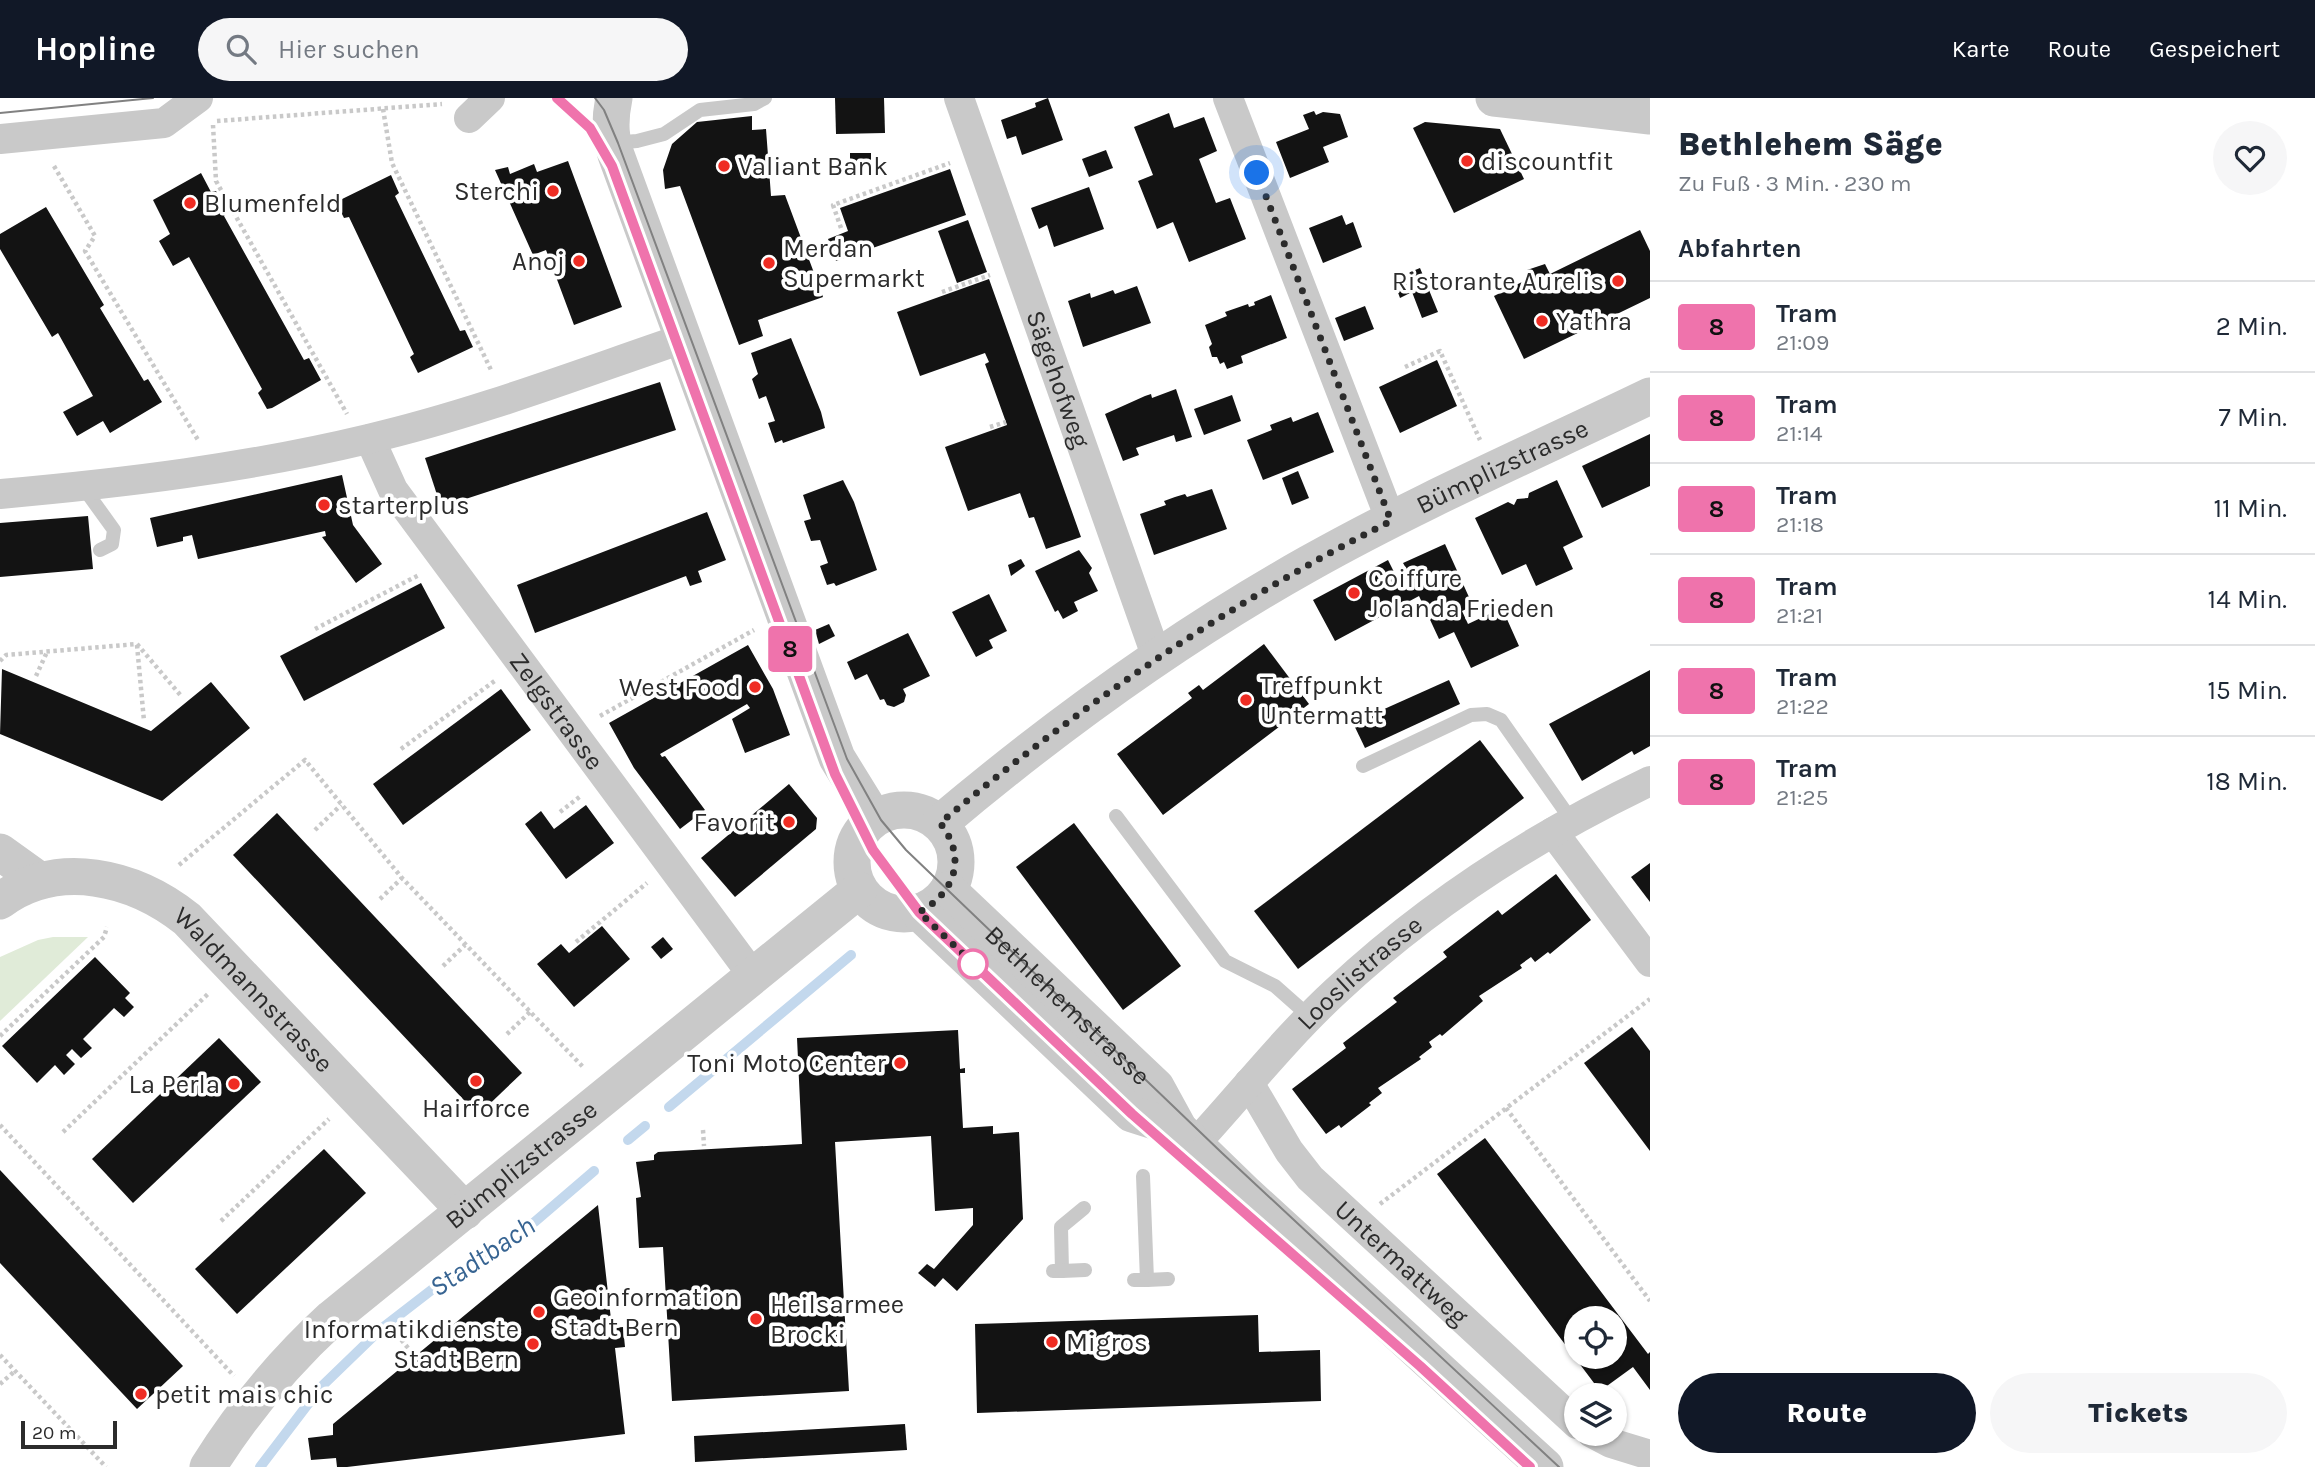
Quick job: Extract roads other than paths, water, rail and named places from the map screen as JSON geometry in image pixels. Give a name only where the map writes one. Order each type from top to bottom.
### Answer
[{"type":"street","points":[[614,98],[611,143],[837,758],[874,818]]},
{"type":"street","name":"Sägehofweg","points":[[959,98],[1157,658]]},
{"type":"street","points":[[1228,98],[1391,521]]},
{"type":"street","points":[[1494,98],[1650,116]]},
{"type":"street","points":[[0,139],[164,123],[206,110]]},
{"type":"street","points":[[0,494],[236,466],[360,430],[510,398],[682,339]]},
{"type":"street","name":"Bümplizstrasse","points":[[940,823],[1061,724],[1268,587],[1391,521],[1650,396]]},
{"type":"street","name":"Zelgstrasse","points":[[360,430],[393,490],[754,977]]},
{"type":"street","name":"Looslistrasse","points":[[1187,1137],[1249,1083],[1310,1017],[1368,962],[1430,912],[1487,870],[1650,781]]},
{"type":"street","points":[[900,809],[928,815],[940,823],[949,834],[956,860],[955,874],[942,898],[919,912],[893,913],[880,908],[859,890],[851,865],[852,851],[862,829],[874,818],[900,809]]},
{"type":"street","points":[[1562,827],[1650,962]]},
{"type":"street","points":[[0,852],[39,880],[0,901]]},
{"type":"street","name":"Waldmannstrasse","points":[[39,880],[67,875],[95,878],[137,889],[173,907],[206,938],[465,1211]]},
{"type":"street","name":"Bümplizstrasse","points":[[208,1467],[252,1401],[306,1341],[859,890]]},
{"type":"street","name":"Bethlehemstrasse","points":[[948,890],[1156,1087],[1187,1137],[1349,1291],[1545,1467]]},
{"type":"street","name":"Bethlehemstrasse","points":[[919,912],[1132,1114],[1187,1137]]},
{"type":"street","name":"Untermattweg","points":[[1249,1083],[1289,1151],[1310,1178],[1355,1223],[1564,1411]]},
{"type":"street","points":[[1621,1446],[1650,1455]]},
{"type":"lane","points":[[611,143],[637,141],[664,134],[700,110],[754,104],[765,98]]},
{"type":"lane","points":[[83,486],[114,530],[112,544],[100,550]]},
{"type":"lane","points":[[1363,765],[1471,715],[1487,714],[1505,724],[1562,827]]},
{"type":"lane","points":[[1116,816],[1225,961],[1275,986],[1310,1017]]},
{"type":"lane","points":[[1143,1176],[1140,1280],[1168,1279]]},
{"type":"lane","points":[[1084,1208],[1061,1227],[1057,1271],[1085,1270]]},
{"type":"waterway","name":"Stadtbach","points":[[669,1107],[851,955]]},
{"type":"waterway","name":"Stadtbach","points":[[628,1140],[645,1126]]},
{"type":"waterway","name":"Stadtbach","points":[[260,1467],[321,1387],[381,1329],[438,1285],[510,1243],[594,1171]]},
{"type":"tram line","points":[[0,113],[153,98]]},
{"type":"tram line","points":[[557,98],[590,128],[612,166],[835,774],[873,850],[919,912],[1132,1114],[1420,1365],[1530,1467]]},
{"type":"tram line","name":"8","points":[[557,98],[590,128],[612,166],[835,774],[873,850],[907,899],[1132,1114],[1420,1366],[1530,1467]]},
{"type":"tram line","points":[[595,98],[604,110],[618,143],[847,759],[881,820],[906,850],[1222,1153],[1559,1467]]},
{"type":"place","name":"discountfit","points":[[1467,161]]},
{"type":"place","name":"Valiant Bank","points":[[724,166]]},
{"type":"place","name":"Sterchi","points":[[553,191]]},
{"type":"place","name":"Blumenfeld","points":[[190,203]]},
{"type":"place","name":"Anoj","points":[[579,261]]},
{"type":"place","name":"Merdan Supermarkt","points":[[769,263]]},
{"type":"place","name":"Ristorante Aurelis","points":[[1618,281]]},
{"type":"place","name":"Yathra","points":[[1542,321]]},
{"type":"place","name":"starterplus","points":[[324,505]]},
{"type":"place","name":"Coiffure Jolanda Frieden","points":[[1354,593]]},
{"type":"place","name":"West Food","points":[[755,687]]},
{"type":"place","name":"Treffpunkt Untermatt","points":[[1246,700]]},
{"type":"place","name":"Favorit","points":[[789,822]]},
{"type":"place","name":"Toni Moto Center","points":[[900,1063]]},
{"type":"place","name":"Hairforce","points":[[476,1081]]},
{"type":"place","name":"La Perla","points":[[234,1084]]},
{"type":"place","name":"Geoinformation Stadt Bern","points":[[539,1312]]},
{"type":"place","name":"Heilsarmee Brocki","points":[[756,1319]]},
{"type":"place","name":"Migros","points":[[1052,1342]]},
{"type":"place","name":"Informatikdienste Stadt Bern","points":[[533,1344]]},
{"type":"place","name":"petit mais chic","points":[[141,1394]]}]
